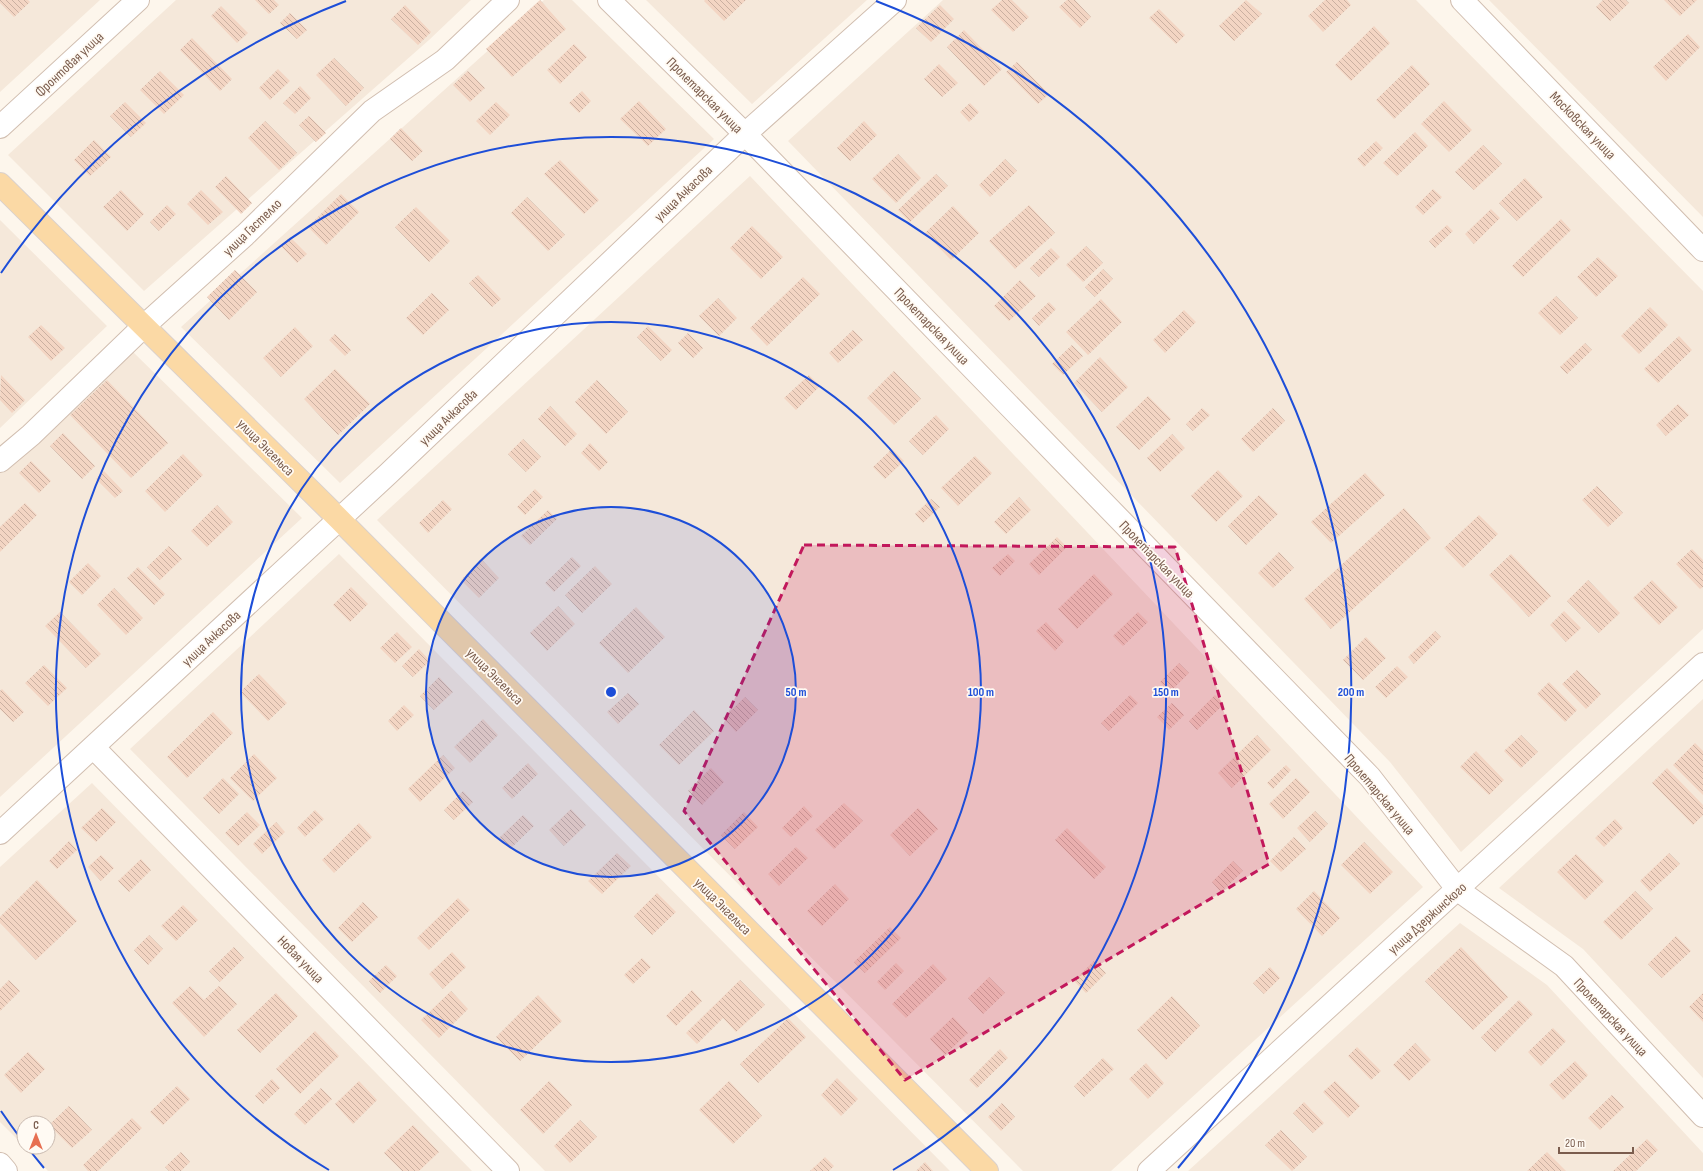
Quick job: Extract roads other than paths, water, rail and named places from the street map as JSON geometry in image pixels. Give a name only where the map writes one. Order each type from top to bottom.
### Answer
[{"type":"main road","name":"улица Энгельса","points":[[0,184],[339,519],[987,1171]]},
{"type":"street","name":"Фронтовая улица","points":[[0,128],[138,0]]},
{"type":"street","name":"улица Гастелло","points":[[0,461],[31,435],[144,326],[245,235],[372,111],[445,60],[508,0]]},
{"type":"street","name":"Пролетарская улица","points":[[609,0],[745,134],[1370,777],[1458,890],[1564,966],[1703,1116]]},
{"type":"street","name":"улица Ачкасова","points":[[0,833],[94,748],[339,519],[745,134],[895,0]]},
{"type":"street","name":"Московская улица","points":[[1462,0],[1703,250]]},
{"type":"street","name":"улица Дзержинского","points":[[1149,1171],[1458,890],[1703,664]]},
{"type":"street","name":"Новая улица","points":[[94,748],[508,1171]]},
{"type":"street","points":[[0,1164],[6,1171]]}]
